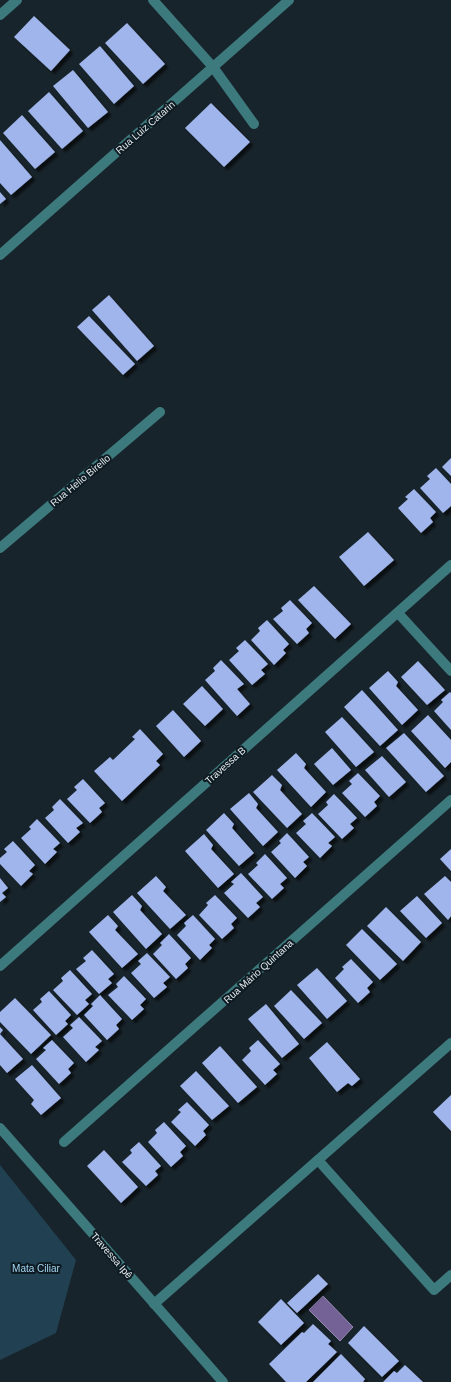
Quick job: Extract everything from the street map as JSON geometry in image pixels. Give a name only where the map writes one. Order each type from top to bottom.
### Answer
[{"type":"street","points":[[0,15],[17,0]]},
{"type":"street","points":[[154,0],[213,67],[254,124]]},
{"type":"street","name":"Rua Luiz Catarin","points":[[0,255],[290,0]]},
{"type":"street","name":"Rua Helio Birello","points":[[0,548],[160,412]]},
{"type":"street","name":"Travessa B","points":[[0,966],[451,565]]},
{"type":"street","points":[[398,613],[451,671]]},
{"type":"street","name":"Rua Mário Quintana","points":[[64,1142],[451,800]]},
{"type":"street","points":[[154,1304],[451,1043]]},
{"type":"street","name":"Travessa Ipê","points":[[0,1128],[223,1382]]},
{"type":"street","points":[[318,1160],[434,1290],[451,1275]]},
{"type":"green space","name":"Mata Ciliar","points":[[0,1165],[76,1260],[56,1333],[0,1360]]},
{"type":"shaded area","points":[[323,1296],[353,1327],[340,1341],[309,1310]]},
{"type":"building","points":[[34,16],[70,50],[51,71],[14,37]]},
{"type":"building","points":[[127,23],[165,64],[143,84],[105,43]]},
{"type":"building","points":[[100,46],[134,86],[114,104],[79,64]]},
{"type":"building","points":[[73,70],[108,112],[88,128],[53,86]]},
{"type":"building","points":[[49,92],[83,131],[62,149],[28,111]]},
{"type":"building","points":[[211,103],[250,142],[224,167],[185,128]]},
{"type":"building","points":[[22,115],[55,152],[35,169],[3,133]]},
{"type":"building","points":[[0,140],[32,177],[11,195],[0,183]]},
{"type":"building","points":[[0,192],[6,199],[0,204]]},
{"type":"building","points":[[109,295],[154,346],[137,361],[92,310]]},
{"type":"building","points":[[89,316],[135,364],[123,375],[77,327]]},
{"type":"building","points":[[451,458],[451,476],[442,467]]},
{"type":"building","points":[[436,468],[451,484],[451,506],[443,513],[420,488],[430,479],[427,476]]},
{"type":"building","points":[[414,489],[436,512],[430,518],[433,522],[421,533],[398,508],[408,499],[405,497]]},
{"type":"building","points":[[368,532],[394,560],[364,586],[339,557]]},
{"type":"building","points":[[314,586],[351,624],[335,639],[298,600]]},
{"type":"building","points":[[290,600],[312,623],[306,629],[309,633],[297,644],[273,619],[283,611],[281,608]]},
{"type":"building","points":[[267,620],[289,644],[283,650],[286,653],[274,665],[251,640],[260,631],[258,628]]},
{"type":"building","points":[[245,640],[268,664],[261,670],[265,674],[252,685],[229,660],[239,651],[236,648]]},
{"type":"building","points":[[221,660],[244,684],[237,689],[250,704],[237,716],[205,680],[215,671],[213,668]]},
{"type":"building","points":[[418,661],[445,690],[427,705],[401,677]]},
{"type":"building","points":[[388,671],[398,682],[396,686],[418,710],[402,725],[369,688]]},
{"type":"building","points":[[202,686],[223,709],[205,726],[183,704]]},
{"type":"building","points":[[362,690],[398,730],[380,746],[344,707]]},
{"type":"building","points":[[450,692],[451,730],[434,711],[443,702],[441,700]]},
{"type":"building","points":[[173,710],[201,741],[184,757],[156,726]]},
{"type":"building","points":[[428,715],[451,740],[451,762],[445,768],[411,731]]},
{"type":"building","points":[[342,717],[374,752],[356,767],[325,732]]},
{"type":"building","points":[[140,729],[163,754],[156,761],[160,765],[122,801],[94,771],[110,757],[113,760],[135,739],[132,737]]},
{"type":"building","points":[[404,733],[444,776],[426,792],[386,748]]},
{"type":"building","points":[[332,748],[351,770],[333,785],[314,764]]},
{"type":"building","points":[[296,753],[306,764],[304,768],[326,792],[311,807],[277,770]]},
{"type":"building","points":[[382,756],[406,782],[389,797],[365,770]]},
{"type":"building","points":[[358,773],[380,796],[374,802],[377,806],[365,817],[342,793],[352,784],[349,781]]},
{"type":"building","points":[[272,775],[282,785],[280,790],[302,814],[287,828],[253,792]]},
{"type":"building","points":[[83,779],[105,803],[99,808],[102,812],[90,823],[67,799],[77,790],[74,787]]},
{"type":"building","points":[[249,793],[258,804],[256,808],[278,832],[263,846],[230,809]]},
{"type":"building","points":[[334,794],[357,818],[350,824],[354,828],[342,839],[318,814],[328,805],[326,802]]},
{"type":"building","points":[[60,799],[83,823],[76,828],[80,832],[68,843],[45,818],[54,810],[52,807]]},
{"type":"building","points":[[224,813],[234,824],[232,828],[254,853],[239,866],[206,830]]},
{"type":"building","points":[[312,813],[335,837],[328,843],[332,846],[320,858],[296,833],[306,824],[303,821]]},
{"type":"building","points":[[37,819],[60,843],[53,849],[57,852],[45,864],[21,838],[31,829],[29,827]]},
{"type":"building","points":[[287,833],[309,857],[303,862],[307,866],[295,878],[271,852],[281,843],[279,841]]},
{"type":"building","points":[[204,834],[213,845],[211,849],[234,874],[218,888],[185,851]]},
{"type":"building","points":[[13,841],[35,865],[29,871],[33,874],[21,886],[0,864],[0,858],[7,852],[4,849]]},
{"type":"building","points":[[451,849],[451,871],[440,859]]},
{"type":"building","points":[[265,854],[287,878],[280,884],[284,888],[272,899],[248,874],[258,865],[256,863]]},
{"type":"building","points":[[241,873],[263,897],[256,903],[260,907],[248,918],[224,893],[234,884],[231,882]]},
{"type":"building","points":[[156,876],[166,887],[163,891],[186,915],[170,929],[137,893]]},
{"type":"building","points":[[445,876],[451,882],[451,916],[448,920],[424,894]]},
{"type":"building","points":[[0,878],[8,888],[2,893],[6,897],[0,902]]},
{"type":"building","points":[[132,895],[142,906],[140,910],[162,934],[146,949],[113,912]]},
{"type":"building","points":[[215,895],[237,918],[231,924],[234,928],[222,939],[199,915],[208,905],[206,903]]},
{"type":"building","points":[[417,896],[442,923],[426,938],[400,911]]},
{"type":"building","points":[[386,907],[421,942],[403,961],[367,926]]},
{"type":"building","points":[[108,915],[118,926],[115,930],[138,954],[122,968],[89,932]]},
{"type":"building","points":[[193,915],[215,939],[209,945],[212,948],[200,960],[177,935],[186,926],[184,923]]},
{"type":"building","points":[[362,929],[397,964],[380,980],[346,945]]},
{"type":"building","points":[[169,934],[191,958],[185,964],[188,968],[176,979],[153,954],[162,945],[160,943]]},
{"type":"building","points":[[92,950],[114,974],[108,979],[112,983],[99,994],[76,969],[86,961],[83,958]]},
{"type":"building","points":[[147,953],[170,977],[163,983],[167,987],[154,998],[131,973],[141,964],[138,961]]},
{"type":"building","points":[[351,959],[373,982],[367,988],[370,992],[358,1003],[335,978],[344,969],[342,967]]},
{"type":"building","points":[[317,968],[347,1001],[327,1019],[297,985]]},
{"type":"building","points":[[70,970],[92,994],[85,1000],[89,1004],[77,1015],[53,990],[63,981],[61,978]]},
{"type":"building","points":[[124,976],[146,999],[140,1005],[144,1009],[132,1020],[108,995],[118,987],[116,984]]},
{"type":"building","points":[[291,990],[322,1023],[304,1039],[274,1006]]},
{"type":"building","points":[[49,991],[71,1015],[65,1021],[68,1024],[56,1035],[33,1010],[42,1002],[40,999]]},
{"type":"building","points":[[100,995],[122,1019],[116,1025],[119,1029],[107,1040],[84,1015],[93,1006],[91,1004]]},
{"type":"building","points":[[15,998],[51,1035],[31,1054],[0,1022],[0,1012]]},
{"type":"building","points":[[266,1004],[299,1044],[282,1058],[248,1019]]},
{"type":"building","points":[[79,1017],[102,1041],[95,1047],[99,1050],[86,1062],[63,1037],[73,1028],[70,1025]]},
{"type":"building","points":[[0,1027],[3,1030],[0,1034]]},
{"type":"building","points":[[0,1034],[23,1059],[7,1073],[0,1065]]},
{"type":"building","points":[[52,1040],[74,1063],[68,1069],[71,1073],[59,1084],[36,1059],[46,1050],[43,1048]]},
{"type":"building","points":[[258,1040],[280,1064],[273,1070],[277,1074],[265,1085],[242,1060],[251,1051],[249,1048]]},
{"type":"building","points":[[327,1042],[360,1079],[352,1086],[348,1083],[337,1092],[309,1058]]},
{"type":"building","points":[[220,1046],[257,1087],[238,1103],[202,1063]]},
{"type":"building","points":[[32,1065],[61,1098],[41,1115],[31,1104],[34,1100],[15,1079]]},
{"type":"building","points":[[196,1071],[229,1106],[212,1120],[180,1086]]},
{"type":"building","points":[[451,1095],[451,1131],[433,1112]]},
{"type":"building","points":[[187,1102],[209,1125],[203,1131],[206,1135],[195,1146],[171,1122],[181,1112],[178,1110]]},
{"type":"building","points":[[164,1122],[186,1146],[180,1152],[183,1156],[171,1167],[148,1142],[157,1133],[155,1130]]},
{"type":"building","points":[[139,1142],[161,1166],[155,1171],[158,1175],[146,1186],[122,1162],[132,1153],[130,1150]]},
{"type":"building","points":[[104,1150],[138,1187],[121,1203],[87,1166]]},
{"type":"building","points":[[318,1274],[328,1284],[297,1313],[287,1303]]},
{"type":"building","points":[[281,1299],[304,1323],[281,1345],[258,1322]]},
{"type":"building","points":[[313,1324],[331,1341],[328,1344],[337,1352],[306,1382],[286,1382],[269,1364],[302,1332],[304,1333]]},
{"type":"building","points":[[364,1326],[399,1361],[382,1377],[348,1343]]},
{"type":"building","points":[[341,1354],[365,1379],[363,1382],[313,1382]]},
{"type":"building","points":[[405,1365],[423,1382],[383,1382],[394,1371],[397,1373]]}]
